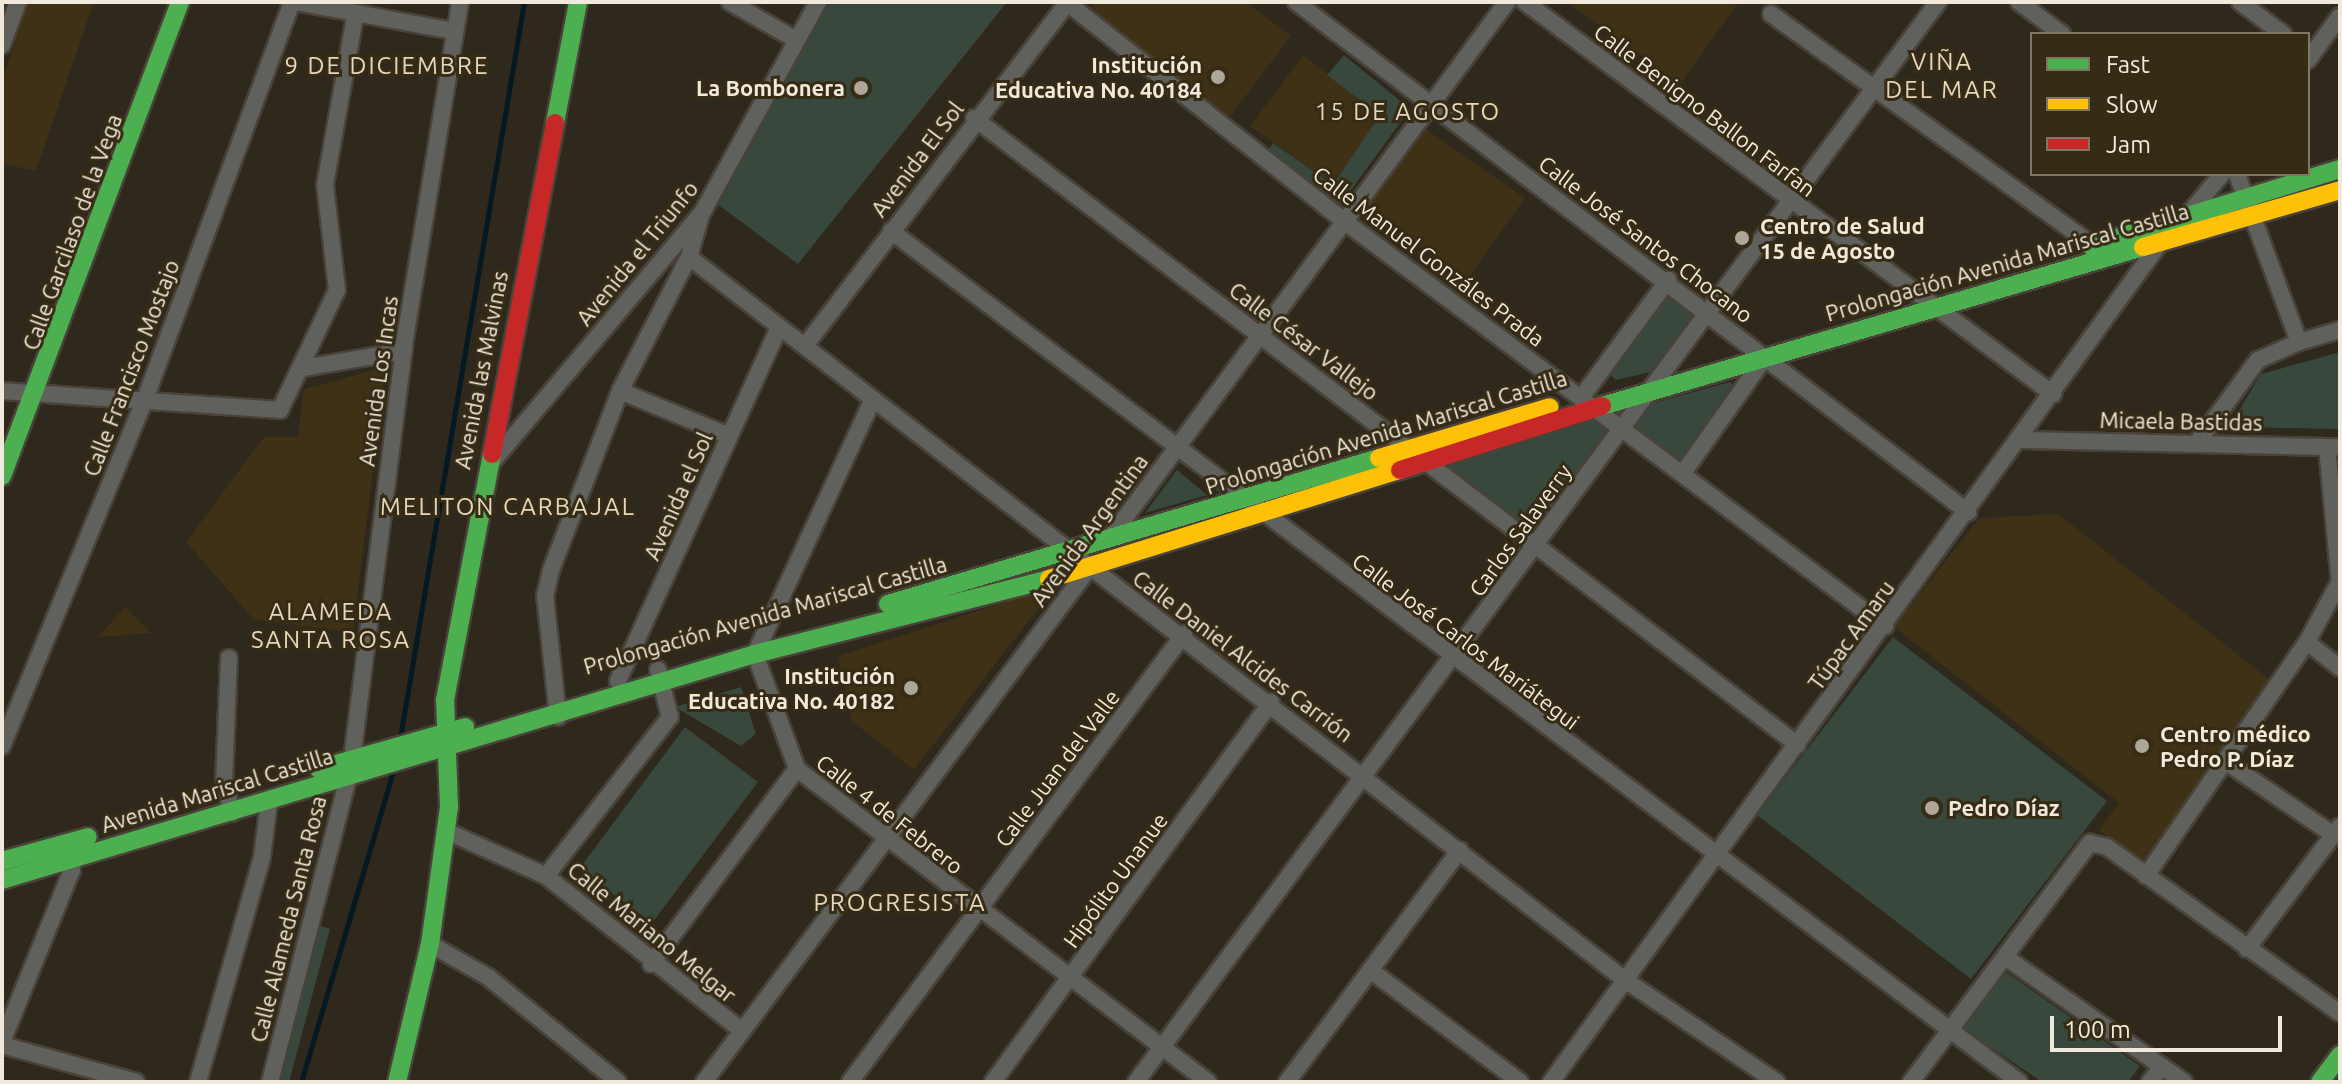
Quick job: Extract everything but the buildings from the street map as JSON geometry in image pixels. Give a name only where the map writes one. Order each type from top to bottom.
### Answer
[{"type":"main road","name":"Calle Garcilaso de la Vega","points":[[2,476],[38,394],[180,2]]},
{"type":"main road","name":"Avenida las Malvinas","points":[[397,1082],[430,944],[446,831],[446,741],[486,470],[578,2]]},
{"type":"main road","name":"Prolongación Avenida Mariscal Castilla","points":[[2100,252],[2160,243],[2340,169]]},
{"type":"main road","name":"Prolongación Avenida Mariscal Castilla","points":[[446,741],[1409,449],[1589,402],[1651,390],[1758,352],[2100,252],[2187,216],[2340,190]]},
{"type":"main road","name":"Prolongación Avenida Mariscal Castilla","points":[[758,647],[1088,569],[1258,513],[1430,464],[1666,372],[1758,352]]},
{"type":"main road","name":"Prolongación Avenida Mariscal Castilla","points":[[556,710],[618,681],[660,677]]},
{"type":"main road","name":"Avenida Mariscal Castilla","points":[[2,861],[71,850],[229,805],[390,756],[425,738],[446,741]]},
{"type":"main road","name":"Avenida Mariscal Castilla","points":[[390,756],[420,757],[446,741]]},
{"type":"main road","name":"Avenida Mariscal Castilla","points":[[229,805],[269,802],[350,767]]},
{"type":"main road","name":"Avenida Mariscal Castilla","points":[[2,880],[71,850]]},
{"type":"main road","points":[[2320,1082],[2340,1055]]},
{"type":"street","points":[[2,45],[18,2]]},
{"type":"street","points":[[294,2],[337,7],[355,16],[454,31]]},
{"type":"street","name":"Calle Francisco Mostajo","points":[[2,746],[144,402],[294,2]]},
{"type":"street","name":"Avenida Los Incas","points":[[350,767],[404,351],[460,2]]},
{"type":"street","points":[[730,2],[796,40]]},
{"type":"street","name":"Avenida el Triunfo","points":[[486,470],[702,213],[818,2]]},
{"type":"street","name":"Avenida El Sol","points":[[805,346],[974,118],[1067,2]]},
{"type":"street","name":"Calle Manuel Gonzáles Prada","points":[[1067,2],[1344,221],[1885,626]]},
{"type":"street","name":"Calle José Santos Chocano","points":[[1296,2],[1668,280],[1708,314],[1968,512]]},
{"type":"street","name":"Avenida Argentina","points":[[704,1082],[1507,2]]},
{"type":"street","name":"Calle Benigno Ballon Farfan","points":[[1525,2],[1925,304],[2053,394]]},
{"type":"street","name":"Carlos Salaverry","points":[[1136,1082],[1366,777],[1938,2]]},
{"type":"street","points":[[2019,2],[2059,32]]},
{"type":"street","points":[[2240,2],[2280,32]]},
{"type":"street","points":[[1771,14],[2100,252]]},
{"type":"street","points":[[2,391],[280,410],[303,368],[337,290],[325,185],[355,16]]},
{"type":"street","points":[[2310,55],[2340,16]]},
{"type":"street","name":"Calle César Vallejo","points":[[974,118],[1538,544],[1798,745]]},
{"type":"street","name":"Túpac Amaru","points":[[1551,1082],[2021,440],[2160,243],[2220,176]]},
{"type":"street","points":[[2238,176],[2299,342]]},
{"type":"street","points":[[556,710],[545,596],[620,391],[689,257],[702,213]]},
{"type":"street","name":"Calle José Carlos Mariátegui","points":[[891,231],[1242,501],[1718,854],[1948,1032],[2019,1082]]},
{"type":"street","name":"Calle Daniel Alcides Carrión","points":[[689,257],[1065,553],[1184,634],[1625,980],[1777,1082]]},
{"type":"street","points":[[1589,402],[1668,280]]},
{"type":"street","name":"Avenida el Sol","points":[[618,681],[779,328]]},
{"type":"street","points":[[2196,444],[2258,360],[2299,342],[2340,330]]},
{"type":"street","points":[[303,368],[404,351]]},
{"type":"street","points":[[1683,473],[1758,352]]},
{"type":"street","points":[[620,391],[729,436]]},
{"type":"street","points":[[758,647],[873,399]]},
{"type":"street","name":"Micaela Bastidas","points":[[2021,440],[2334,447]]},
{"type":"street","points":[[2146,876],[2307,642],[2339,585],[2334,447]]},
{"type":"street","name":"Calle Juan del Valle","points":[[850,1082],[1184,634]]},
{"type":"street","points":[[2307,642],[2340,668]]},
{"type":"street","name":"Calle 4 de Febrero","points":[[758,647],[797,769],[978,911],[1208,1082]]},
{"type":"street","points":[[229,658],[229,805]]},
{"type":"street","points":[[546,876],[670,717],[660,677]]},
{"type":"street","name":"Hipólito Unanue","points":[[993,1082],[1271,702]]},
{"type":"street","points":[[2226,762],[2337,830],[2247,949]]},
{"type":"street","name":"Calle Alameda Santa Rosa","points":[[270,1082],[350,767]]},
{"type":"street","points":[[651,964],[797,769]]},
{"type":"street","points":[[198,1082],[262,857],[269,802]]},
{"type":"street","name":"Calle Mariano Melgar","points":[[446,831],[546,876],[651,964],[742,1031]]},
{"type":"street","points":[[1911,1082],[2090,843],[2146,876],[2340,1013]]},
{"type":"street","points":[[71,850],[2,1044],[136,1082]]},
{"type":"street","points":[[1287,1082],[1460,850]]},
{"type":"street","points":[[430,944],[488,977],[618,1082]]},
{"type":"street","points":[[2005,957],[2184,1082]]},
{"type":"street","points":[[1370,970],[1520,1082]]},
{"type":"street","points":[[2150,1082],[2162,1066]]},
{"type":"shaded area","points":[[28,2],[94,2],[36,171],[2,164],[2,82]]},
{"type":"shaded area","name":"Institución Educativa No. 40184","points":[[1094,2],[1246,2],[1291,36],[1230,117],[1087,11]]},
{"type":"shaded area","points":[[1567,2],[1739,2],[1680,84]]},
{"type":"shaded area","points":[[1303,55],[1380,115],[1333,185],[1250,126]]},
{"type":"shaded area","points":[[1421,126],[1525,198],[1467,280],[1362,205]]},
{"type":"shaded area","points":[[386,367],[353,632],[254,620],[186,542],[264,437],[298,437],[304,389]]},
{"type":"shaded area","name":"Centro médico Pedro P. Díaz","points":[[2058,514],[2282,689],[2144,865],[2099,830],[2119,803],[1894,627],[1979,518]]},
{"type":"shaded area","name":"Institución Educativa No. 40182","points":[[1037,592],[1047,597],[914,770],[852,721],[838,656]]},
{"type":"shaded area","points":[[125,607],[151,633],[98,637]]},
{"type":"green space","name":"La Bombonera","points":[[828,2],[1007,2],[798,264],[716,203]]},
{"type":"green space","points":[[1344,55],[1410,109],[1336,211],[1263,157],[1273,143],[1333,185],[1380,115],[1327,75]]},
{"type":"green space","points":[[1667,294],[1701,317],[1663,369],[1616,380],[1610,375]]},
{"type":"green space","points":[[2340,352],[2340,429],[2229,427],[2261,374]]},
{"type":"green space","points":[[1730,382],[1737,390],[1680,465],[1634,430],[1650,404]]},
{"type":"green space","points":[[1595,417],[1608,429],[1535,532],[1448,466]]},
{"type":"green space","points":[[1177,470],[1207,495],[1145,513]]},
{"type":"green space","name":"Pedro Díaz","points":[[1893,637],[2107,801],[1971,979],[1757,815]]},
{"type":"green space","points":[[741,687],[756,734],[741,746],[675,707]]},
{"type":"green space","points":[[685,727],[758,782],[652,923],[579,869]]},
{"type":"green space","points":[[318,925],[330,929],[289,1082],[277,1082]]},
{"type":"green space","points":[[2006,972],[2140,1066],[2128,1082],[2042,1082],[1961,1027]]},
{"type":"waterway","points":[[400,738],[524,2]]},
{"type":"waterway","points":[[301,1082],[393,772]]},
{"type":"traffic: fast","points":[[2,476],[180,2]]},
{"type":"traffic: fast","points":[[555,123],[578,2]]},
{"type":"traffic: fast","points":[[2091,246],[2340,169]]},
{"type":"traffic: fast","points":[[1602,406],[2143,247]]},
{"type":"traffic: fast","points":[[397,1082],[430,944],[449,807],[445,700],[492,454]]},
{"type":"traffic: fast","points":[[888,604],[1379,458]]},
{"type":"traffic: fast","points":[[2,880],[755,654],[1049,579]]},
{"type":"traffic: fast","points":[[319,769],[465,727]]},
{"type":"traffic: fast","points":[[2,861],[88,837]]},
{"type":"traffic: fast","points":[[2320,1082],[2340,1055]]},
{"type":"traffic: slow","points":[[2143,247],[2340,190]]},
{"type":"traffic: slow","points":[[1379,458],[1550,407]]},
{"type":"traffic: slow","points":[[1049,579],[1400,470]]},
{"type":"traffic: jam","points":[[492,454],[555,123]]},
{"type":"traffic: jam","points":[[1400,470],[1602,406]]},
{"type":"place","name":"Institución Educativa No. 40184","points":[[1218,77]]},
{"type":"place","name":"La Bombonera","points":[[861,88]]},
{"type":"place","name":"Centro de Salud 15 de Agosto","points":[[1742,238]]},
{"type":"place","name":"Institución Educativa No. 40182","points":[[911,688]]},
{"type":"place","name":"Centro médico Pedro P. Díaz","points":[[2142,746]]},
{"type":"place","name":"Pedro Díaz","points":[[1932,808]]},
{"type":"district","name":"9 DE DICIEMBRE","points":[[387,66]]},
{"type":"district","name":"VIÑA DEL MAR","points":[[1942,76]]},
{"type":"district","name":"15 DE AGOSTO","points":[[1408,112]]},
{"type":"district","name":"MELITON CARBAJAL","points":[[508,507]]},
{"type":"district","name":"ALAMEDA SANTA ROSA","points":[[331,626]]},
{"type":"district","name":"PROGRESISTA","points":[[900,903]]}]
